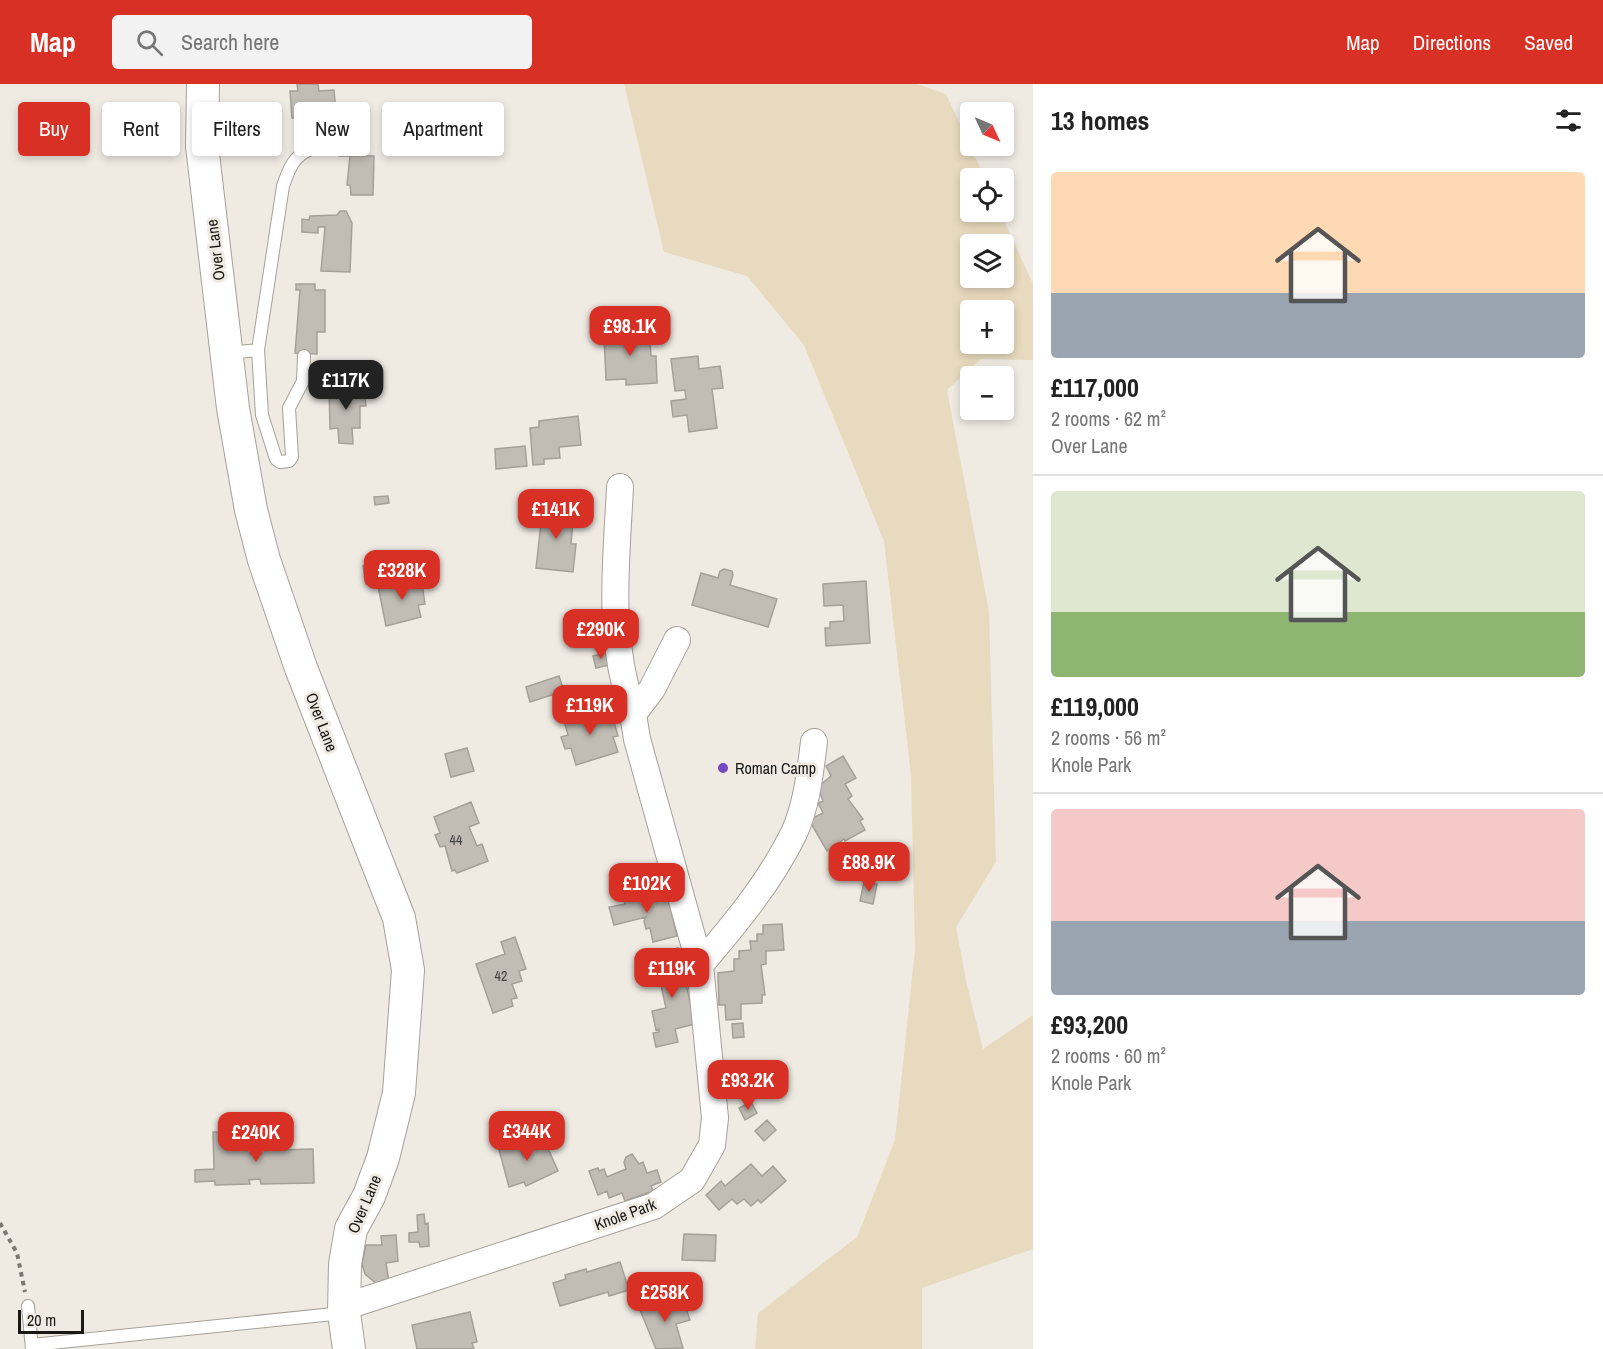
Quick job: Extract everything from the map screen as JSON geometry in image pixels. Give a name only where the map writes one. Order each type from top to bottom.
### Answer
[{"type":"street","name":"Over Lane","points":[[202,84],[202,146],[227,353],[251,510],[264,560],[301,668],[399,918],[408,970],[399,1093],[383,1158],[369,1196],[351,1229],[345,1264],[344,1310],[349,1349]]},
{"type":"street","name":"Knole Park","points":[[344,1310],[654,1206],[692,1180],[712,1145],[715,1118],[700,965],[622,679],[614,616],[620,487]]},
{"type":"street","points":[[633,714],[651,689],[677,640]]},
{"type":"street","points":[[700,965],[747,910],[794,832],[808,790],[814,742]]},
{"type":"lane","points":[[298,156],[290,166],[283,186],[258,350],[262,415],[276,459],[280,462],[289,461],[291,457],[289,408],[303,381],[304,356]]},
{"type":"lane","points":[[227,353],[258,350]]},
{"type":"lane","points":[[28,1306],[32,1347],[344,1310]]},
{"type":"path","points":[[0,1223],[16,1254],[28,1306]]},
{"type":"shaded area","points":[[624,84],[917,84],[946,94],[960,124],[960,156],[975,156],[980,168],[960,168],[960,222],[1005,222],[1010,234],[960,234],[960,288],[1014,288],[1014,243],[1033,284],[1033,360],[981,359],[973,366],[960,366],[960,378],[947,390],[989,611],[996,862],[956,927],[966,981],[983,1049],[1033,1015],[1033,1249],[922,1288],[922,1349],[755,1349],[758,1313],[857,1237],[895,1140],[915,949],[911,775],[884,541],[804,345],[747,276],[664,252]]},
{"type":"building","points":[[297,84],[318,84],[319,91],[334,90],[335,102],[294,102],[294,118],[292,118],[290,91],[298,91]]},
{"type":"building","points":[[350,156],[374,156],[373,195],[351,195],[350,185],[347,185]]},
{"type":"building","points":[[340,211],[346,211],[352,223],[350,272],[321,271],[325,227],[318,227],[318,233],[302,232],[302,219],[309,220],[310,216],[337,215]]},
{"type":"building","points":[[296,284],[315,284],[315,290],[325,290],[325,332],[317,332],[317,354],[295,353],[300,290],[296,290]]},
{"type":"building","points":[[649,326],[651,356],[656,356],[657,383],[626,385],[626,379],[606,380],[604,336],[618,335],[617,328]]},
{"type":"building","points":[[698,356],[699,369],[720,366],[723,388],[712,389],[717,428],[689,432],[687,415],[673,417],[671,401],[686,399],[685,390],[675,391],[671,359]]},
{"type":"building","points":[[329,387],[364,389],[366,406],[360,406],[360,428],[352,428],[353,444],[339,443],[338,428],[330,429]]},
{"type":"building","points":[[578,416],[581,445],[559,447],[560,458],[544,459],[544,464],[533,465],[530,428],[539,427],[539,421]]},
{"type":"building","points":[[525,446],[527,466],[496,469],[495,449]]},
{"type":"building","points":[[388,496],[389,503],[375,505],[374,497]]},
{"type":"building","points":[[552,505],[574,509],[571,544],[576,544],[573,572],[536,568],[543,506],[552,507]]},
{"type":"building","points":[[379,564],[383,582],[366,584],[363,566]]},
{"type":"building","points":[[724,569],[732,571],[730,585],[777,599],[768,627],[692,605],[701,573],[718,578],[720,571]]},
{"type":"building","points":[[421,577],[425,604],[418,605],[421,617],[386,626],[378,586]]},
{"type":"building","points":[[866,581],[870,643],[826,646],[825,628],[830,628],[830,622],[844,621],[843,605],[824,606],[823,584]]},
{"type":"building","points":[[606,653],[609,665],[596,668],[593,656]]},
{"type":"building","points":[[559,676],[564,691],[530,702],[526,687]]},
{"type":"building","points":[[605,707],[609,723],[614,722],[618,736],[613,737],[618,752],[576,765],[571,748],[565,749],[561,737],[568,735],[564,720]]},
{"type":"building","points":[[467,748],[474,771],[451,777],[445,754]]},
{"type":"building","points":[[843,756],[856,778],[845,784],[852,796],[848,799],[863,819],[860,821],[865,830],[845,841],[844,839],[827,851],[809,820],[823,813],[818,803],[823,801],[818,787],[831,776],[826,766]]},
{"type":"building","points":[[471,802],[479,823],[469,827],[477,846],[482,844],[488,861],[457,873],[455,870],[452,871],[445,846],[440,847],[435,835],[440,833],[434,817]]},
{"type":"building","points":[[864,882],[877,884],[873,904],[860,901]]},
{"type":"building","points":[[641,890],[643,899],[661,892],[662,896],[667,894],[677,936],[653,942],[650,928],[646,929],[644,921],[646,917],[614,925],[609,907],[625,904],[623,894]]},
{"type":"building","points":[[782,924],[784,950],[766,951],[766,964],[761,965],[765,995],[762,995],[762,1003],[741,1004],[741,1019],[726,1020],[725,1005],[719,1005],[718,973],[734,971],[734,959],[739,959],[739,951],[751,950],[750,941],[757,941],[757,934],[763,934],[763,925]]},
{"type":"building","points":[[515,937],[526,969],[519,971],[522,981],[512,984],[517,998],[511,999],[513,1006],[493,1013],[476,964],[505,954],[501,942]]},
{"type":"building","points":[[678,948],[695,1024],[675,1029],[678,1042],[656,1047],[653,1033],[659,1032],[659,1029],[656,1030],[652,1011],[666,1008],[654,954]]},
{"type":"building","points":[[743,1023],[744,1037],[733,1038],[732,1024]]},
{"type":"building","points":[[751,1102],[757,1113],[745,1120],[739,1108]]},
{"type":"building","points":[[767,1120],[776,1130],[764,1141],[755,1131]]},
{"type":"building","points":[[213,1132],[250,1132],[250,1154],[261,1154],[261,1143],[276,1143],[276,1150],[313,1149],[314,1183],[261,1184],[260,1179],[249,1180],[250,1184],[215,1185],[215,1181],[195,1182],[195,1170],[214,1169]]},
{"type":"building","points":[[542,1135],[558,1171],[526,1186],[524,1182],[509,1187],[498,1146],[517,1139],[523,1157],[527,1155],[522,1143]]},
{"type":"building","points":[[632,1154],[639,1164],[643,1162],[647,1173],[657,1170],[661,1182],[651,1186],[653,1191],[625,1201],[622,1193],[609,1198],[607,1191],[598,1195],[589,1171],[604,1169],[607,1177],[626,1169],[624,1162],[626,1157]]},
{"type":"building","points":[[751,1164],[762,1176],[773,1166],[786,1181],[761,1203],[758,1200],[751,1206],[744,1199],[737,1204],[732,1199],[719,1210],[706,1195],[721,1181],[725,1186]]},
{"type":"building","points":[[424,1214],[425,1224],[428,1223],[429,1246],[420,1247],[419,1242],[409,1242],[409,1233],[418,1232],[417,1215]]},
{"type":"building","points":[[684,1234],[716,1235],[715,1261],[682,1260]]},
{"type":"building","points":[[396,1235],[398,1261],[386,1263],[389,1282],[378,1285],[365,1274],[362,1264],[366,1245],[382,1245],[381,1236]]},
{"type":"building","points":[[620,1262],[629,1290],[609,1296],[608,1292],[560,1306],[553,1283],[566,1279],[565,1275],[586,1269],[587,1272]]},
{"type":"building","points":[[667,1298],[670,1308],[684,1303],[690,1320],[676,1324],[683,1348],[656,1349],[640,1310],[648,1307],[647,1304]]},
{"type":"building","points":[[470,1312],[477,1342],[472,1343],[474,1349],[417,1349],[412,1325]]},
{"type":"place","name":"Roman Camp","points":[[723,768]]}]
